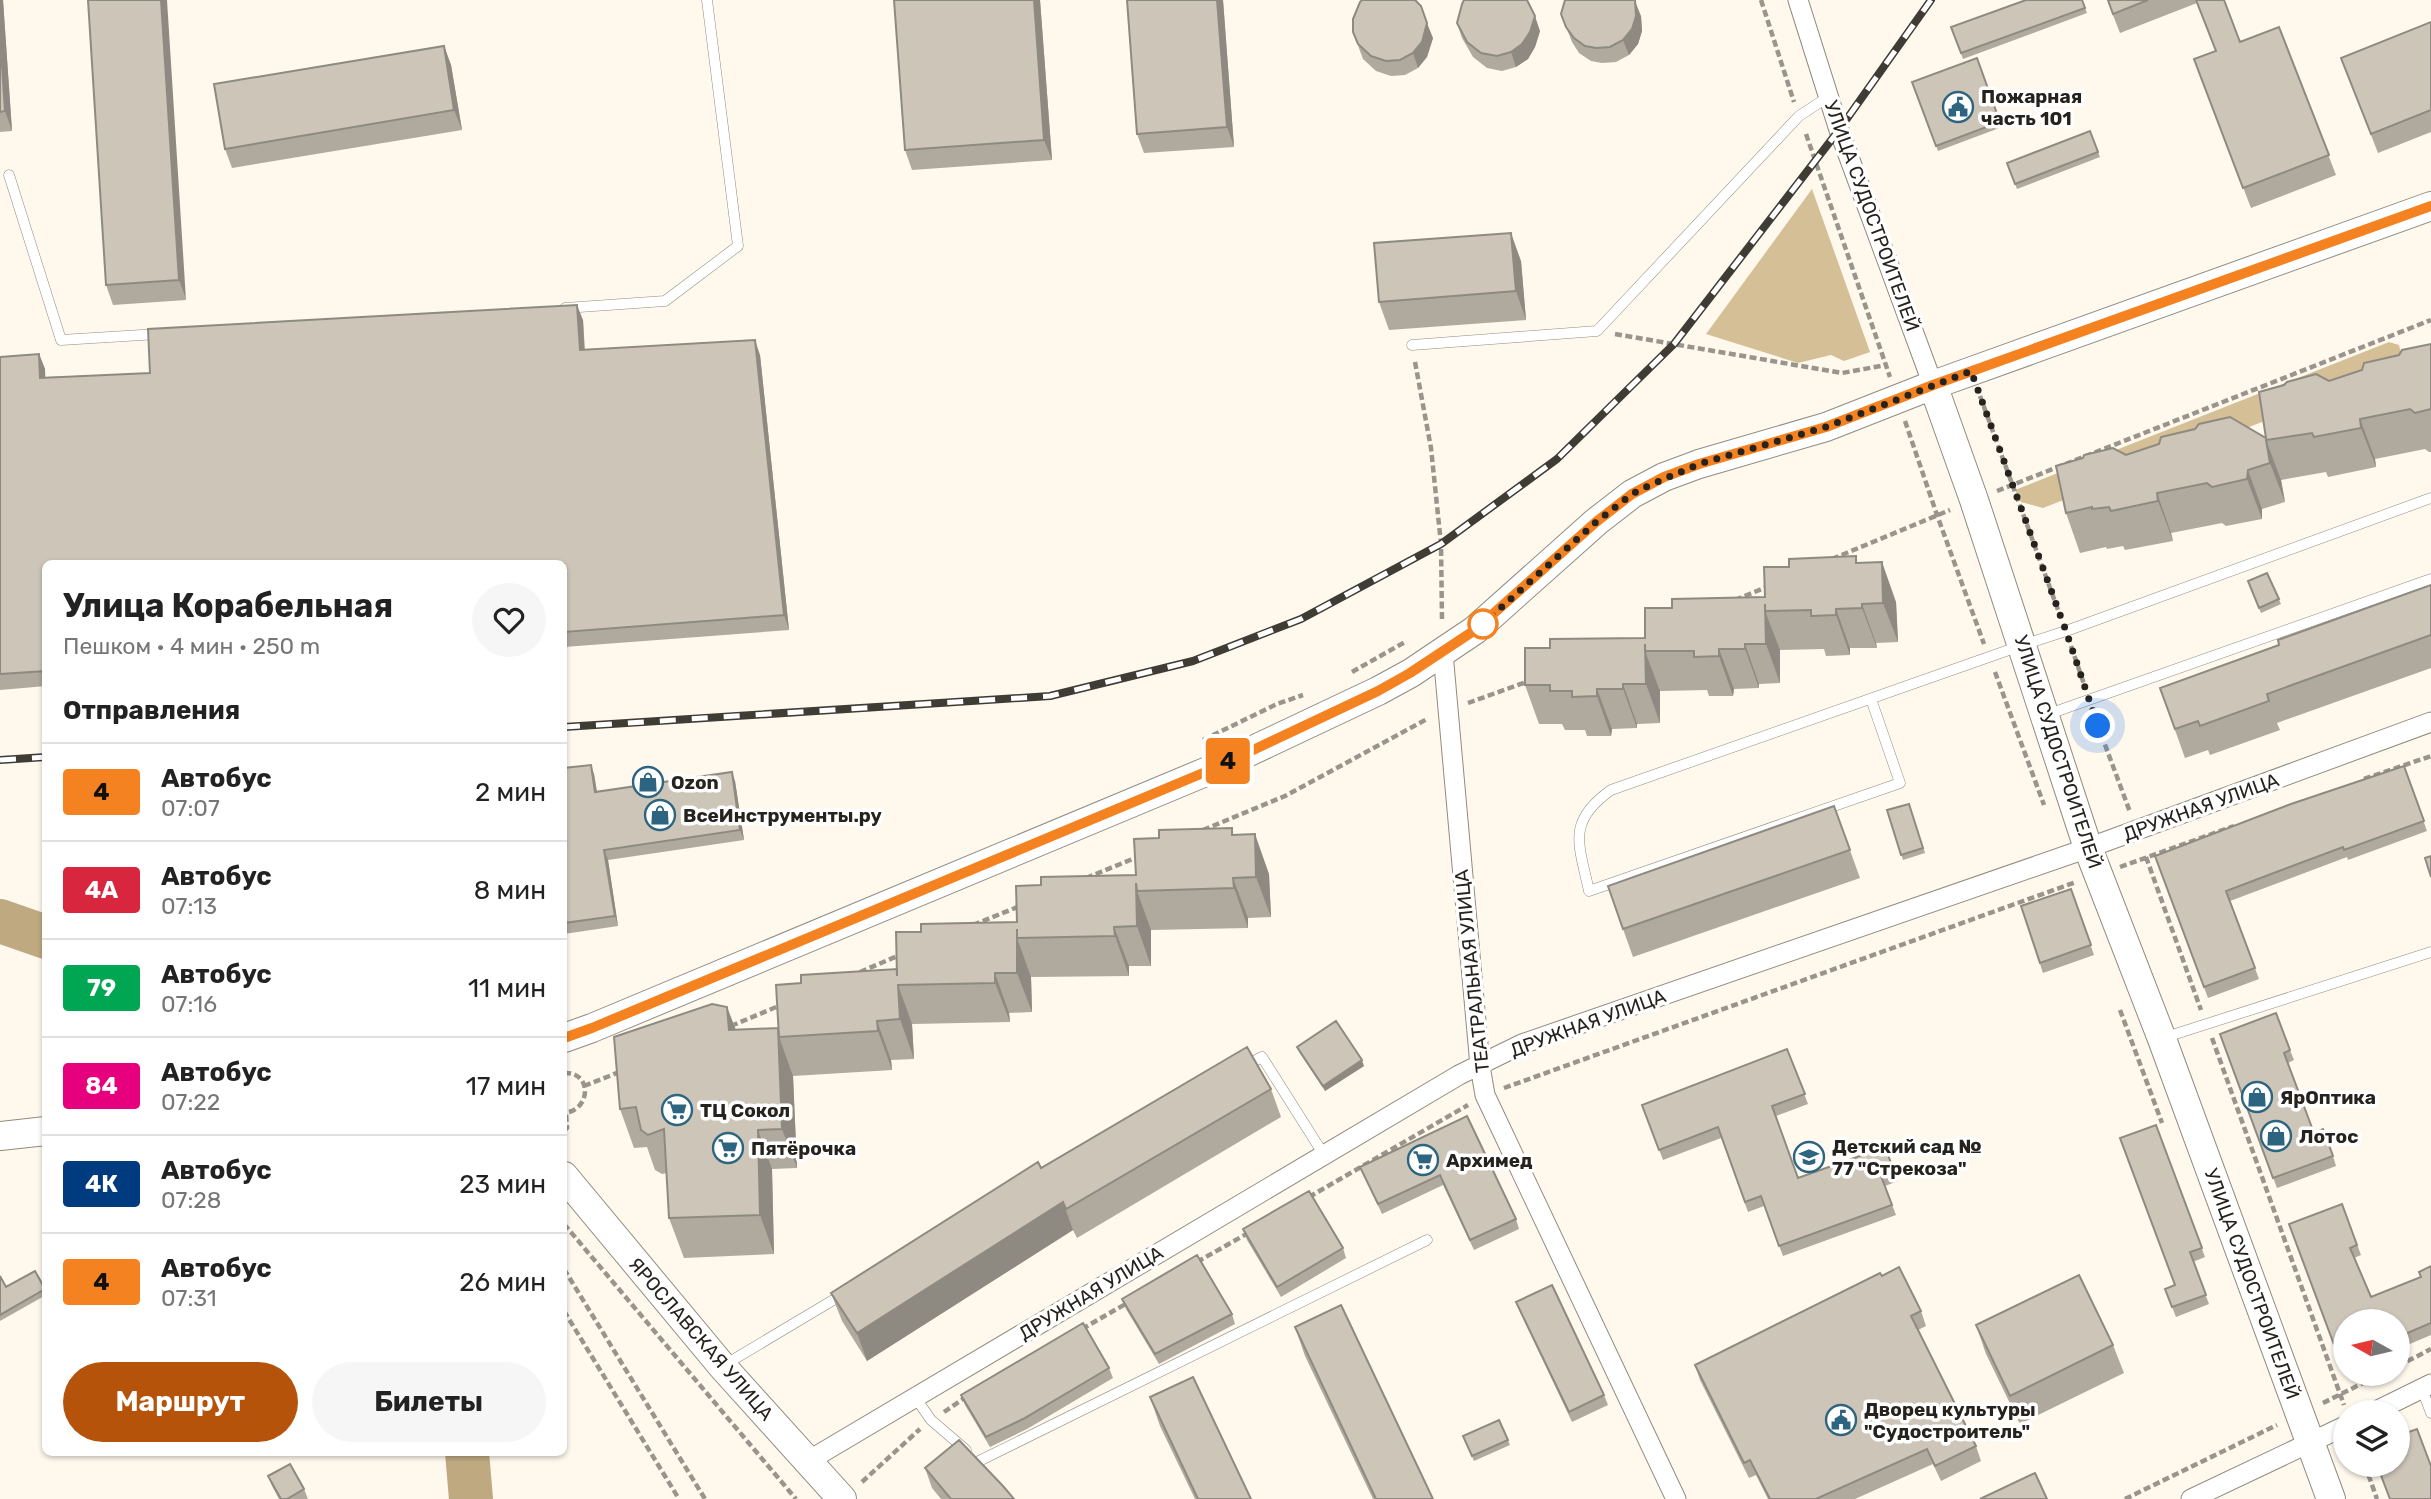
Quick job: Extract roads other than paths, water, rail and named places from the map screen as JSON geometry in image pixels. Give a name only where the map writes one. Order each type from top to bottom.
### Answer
[{"type":"street","name":"УЛИЦА СУДОСТРОИТЕЛЕЙ","points":[[1798,0],[1828,97],[1974,500],[2094,861],[2331,1499]]},
{"type":"street","points":[[567,1037],[1215,768],[1378,691],[1443,653],[1483,624],[1596,522],[1632,494],[1664,477],[1826,427],[1971,371],[2431,206]]},
{"type":"street","name":"ТЕАТРАЛЬНАЯ УЛИЦА","points":[[1443,653],[1479,1066],[1485,1095],[1676,1499]]},
{"type":"street","name":"ДРУЖНАЯ УЛИЦА","points":[[808,1461],[1460,1075],[1522,1044],[2094,861],[2136,831],[2431,722]]},
{"type":"street","points":[[0,1136],[42,1131]]},
{"type":"street","name":"ЯРОСЛАВСКАЯ УЛИЦА","points":[[567,1180],[722,1366],[808,1461],[847,1495]]},
{"type":"street","points":[[2399,1400],[2426,1387]]},
{"type":"street","points":[[2190,1499],[2333,1432]]},
{"type":"lane","points":[[555,308],[665,301],[738,246],[707,0]]},
{"type":"lane","points":[[1412,345],[1597,331],[1799,116],[1828,97]]},
{"type":"lane","points":[[9,176],[61,340],[171,333]]},
{"type":"lane","points":[[1871,699],[1900,783],[1589,891],[1580,850],[1582,819],[1593,803],[1611,790],[2023,645],[2066,631],[2431,498]]},
{"type":"lane","points":[[2045,716],[2431,579]]},
{"type":"lane","points":[[2162,1039],[2431,952]]},
{"type":"lane","points":[[1238,1069],[1262,1057],[1324,1155]]},
{"type":"lane","points":[[979,1461],[1427,1240]]},
{"type":"lane","points":[[722,1366],[854,1288]]},
{"type":"lane","points":[[2426,1387],[2431,1413]]},
{"type":"lane","points":[[915,1397],[931,1420],[987,1471]]},
{"type":"waterway","points":[[0,921],[42,936]]},
{"type":"waterway","points":[[467,1456],[471,1499]]},
{"type":"railway","points":[[567,727],[1050,696],[1193,661],[1301,619],[1441,544],[1557,459],[1674,344],[1839,130],[1931,0]]},
{"type":"railway","points":[[0,760],[42,757]]},
{"type":"place","name":"Пожарная часть 101","points":[[1958,107]]},
{"type":"place","name":"Ozon","points":[[648,782]]},
{"type":"place","name":"ВсеИнструменты.ру","points":[[660,815]]},
{"type":"place","name":"ЯрОптика","points":[[2257,1097]]},
{"type":"place","name":"ТЦ Сокол","points":[[677,1110]]},
{"type":"place","name":"Лотос","points":[[2276,1136]]},
{"type":"place","name":"Пятёрочка","points":[[728,1148]]},
{"type":"place","name":"Детский сад № 77 \"Стрекоза\"","points":[[1809,1157]]},
{"type":"place","name":"Архимед","points":[[1423,1160]]},
{"type":"place","name":"Дворец культуры \"Судостроитель\"","points":[[1841,1420]]}]
